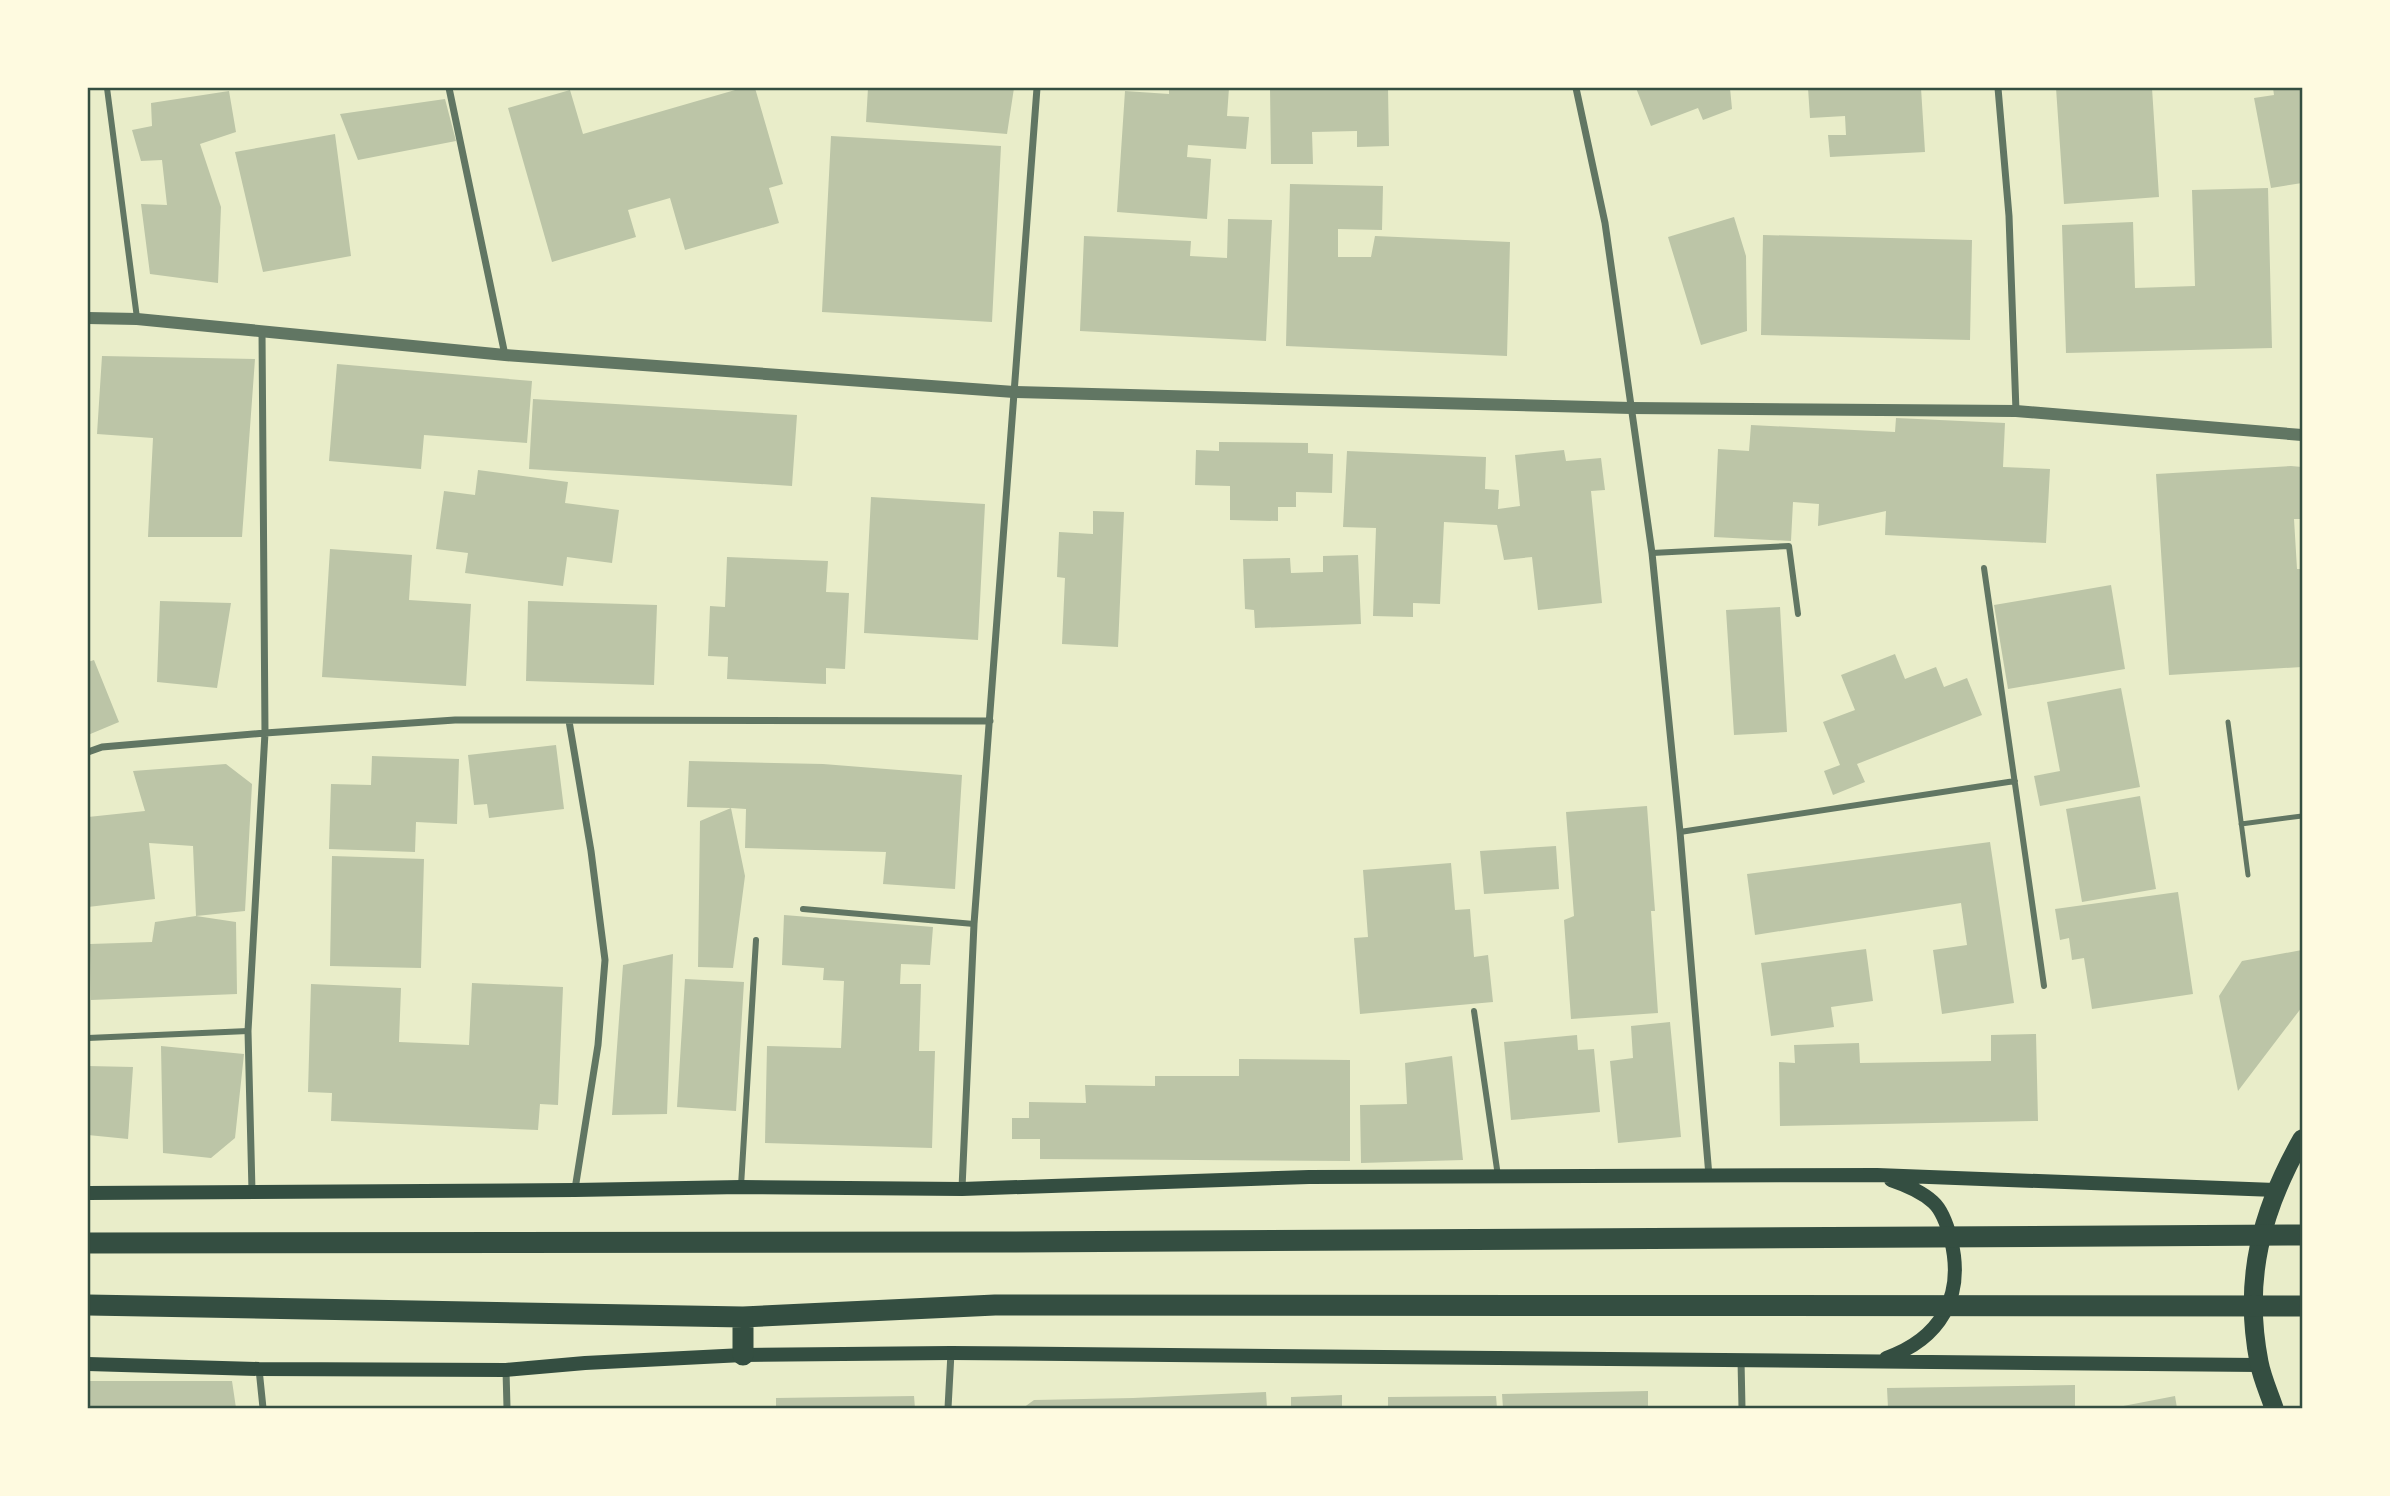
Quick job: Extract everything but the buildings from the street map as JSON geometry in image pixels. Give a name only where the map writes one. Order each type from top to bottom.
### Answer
[{"type":"highway","points":[[2274,1409],[2259,1365],[2253,1321],[2253,1276],[2261,1232],[2275,1190],[2302,1139]]},
{"type":"highway","points":[[88,1243],[1005,1242],[2302,1235]]},
{"type":"highway","points":[[88,1306],[743,1317],[995,1305],[2302,1306]]},
{"type":"highway","points":[[743,1317],[743,1355]]},
{"type":"main road","points":[[1877,1175],[1913,1188],[1935,1203],[1947,1224],[1955,1270],[1953,1290],[1944,1316],[1926,1337],[1904,1352],[1878,1361]]},
{"type":"main road","points":[[88,1193],[575,1190],[741,1186],[962,1189],[1310,1177],[1877,1175],[2275,1190]]},
{"type":"main road","points":[[88,1364],[259,1369],[506,1370],[743,1355],[951,1353],[2259,1365]]},
{"type":"street","points":[[107,88],[137,319]]},
{"type":"street","points":[[449,88],[505,355]]},
{"type":"street","points":[[962,1189],[974,924],[1037,88]]},
{"type":"street","points":[[1576,88],[1605,223],[1653,553],[1710,1176]]},
{"type":"street","points":[[1998,88],[2009,216],[2016,411]]},
{"type":"street","points":[[88,318],[137,319],[505,355],[1014,392],[1631,408],[2016,411],[2302,435]]},
{"type":"street","points":[[252,1191],[248,1031],[265,733],[262,331]]},
{"type":"street","points":[[1653,553],[1789,546],[1798,614]]},
{"type":"street","points":[[1984,568],[2044,986]]},
{"type":"street","points":[[88,752],[102,747],[455,720],[990,721]]},
{"type":"street","points":[[569,720],[591,851],[605,960],[598,1045],[575,1190]]},
{"type":"street","points":[[1680,832],[2015,780]]},
{"type":"street","points":[[803,909],[974,924]]},
{"type":"street","points":[[741,1186],[756,940]]},
{"type":"street","points":[[1474,1011],[1498,1176]]},
{"type":"street","points":[[88,1038],[248,1031]]},
{"type":"street","points":[[947,1409],[951,1353]]},
{"type":"street","points":[[1741,1360],[1742,1409]]},
{"type":"street","points":[[259,1369],[263,1409]]},
{"type":"street","points":[[506,1370],[507,1409]]},
{"type":"lane","points":[[2228,722],[2249,875]]},
{"type":"lane","points":[[2241,824],[2302,816]]}]
